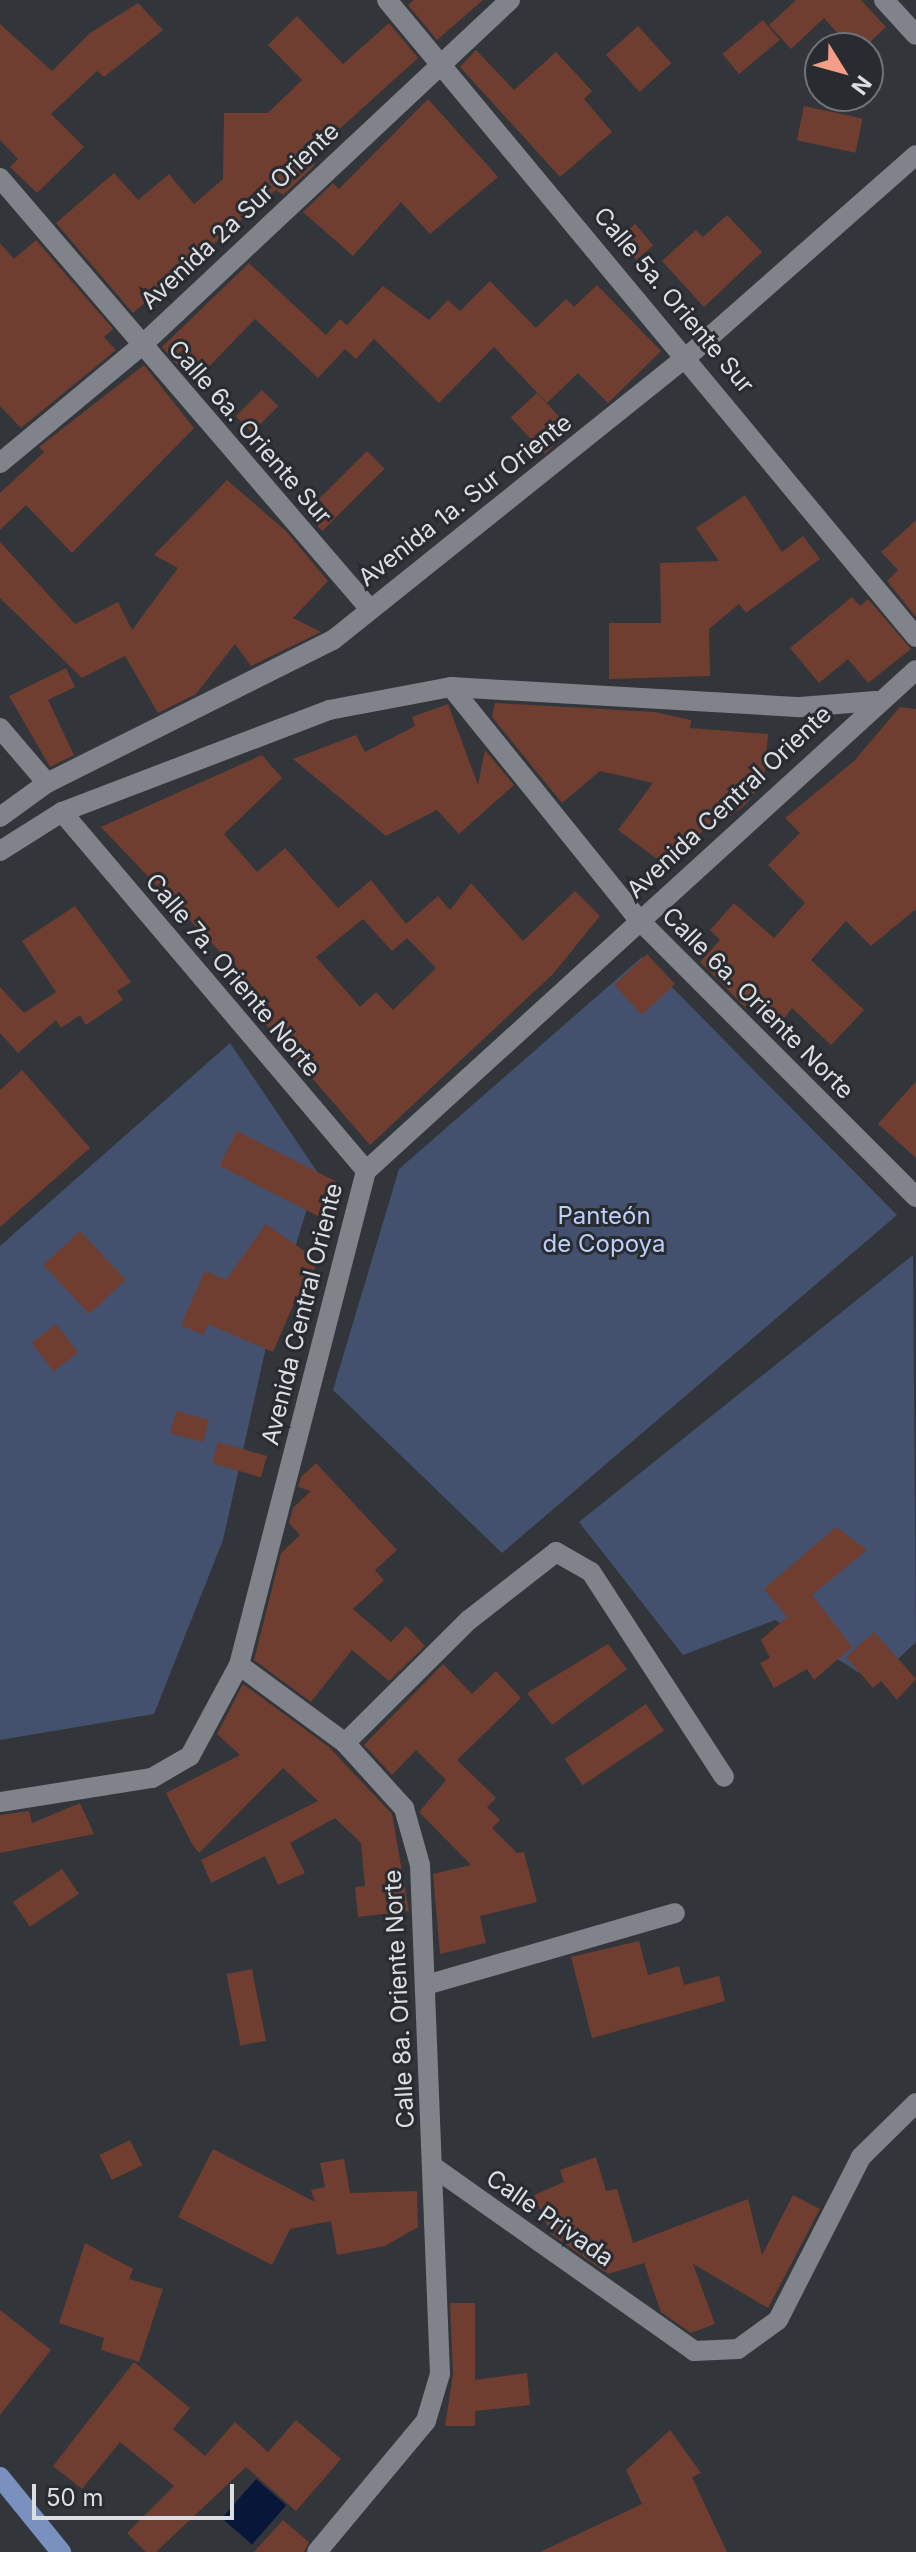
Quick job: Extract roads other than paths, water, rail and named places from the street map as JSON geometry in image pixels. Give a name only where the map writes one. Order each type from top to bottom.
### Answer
[{"type":"main road","points":[[0,2477],[61,2552]]},
{"type":"street","name":"Calle 5a. Oriente Sur","points":[[387,0],[688,356],[916,637]]},
{"type":"street","name":"Avenida 2a Sur Oriente","points":[[0,463],[141,346],[510,0]]},
{"type":"street","points":[[884,0],[916,35]]},
{"type":"street","name":"Avenida 1a. Sur Oriente","points":[[0,817],[47,783],[271,675],[333,640],[369,608],[688,356],[916,155]]},
{"type":"street","name":"Calle 6a. Oriente Sur","points":[[0,178],[141,346],[369,608]]},
{"type":"street","name":"Avenida Central Oriente","points":[[0,1802],[152,1778],[190,1756],[239,1665],[366,1171],[876,701],[916,670]]},
{"type":"street","name":"Avenida Central Oriente","points":[[0,851],[62,812],[329,710],[451,687],[800,707],[876,701]]},
{"type":"street","name":"Calle 6a. Oriente Norte","points":[[451,687],[639,920],[916,1197]]},
{"type":"street","points":[[0,728],[47,783]]},
{"type":"street","name":"Calle 7a. Oriente Norte","points":[[62,812],[366,1171]]},
{"type":"street","points":[[345,1743],[469,1620],[556,1552],[591,1572],[724,1777]]},
{"type":"street","name":"Calle 8a. Oriente Norte","points":[[239,1665],[345,1743],[404,1808],[420,1865],[435,2168]]},
{"type":"street","points":[[426,1985],[675,1913]]},
{"type":"street","name":"Calle Privada","points":[[435,2168],[694,2351],[738,2349],[778,2320],[861,2157],[916,2103]]},
{"type":"street","points":[[317,2552],[426,2421],[440,2374],[435,2168]]},
{"type":"park label","name":"Panteón de Copoya","points":[[604,1230]]}]
